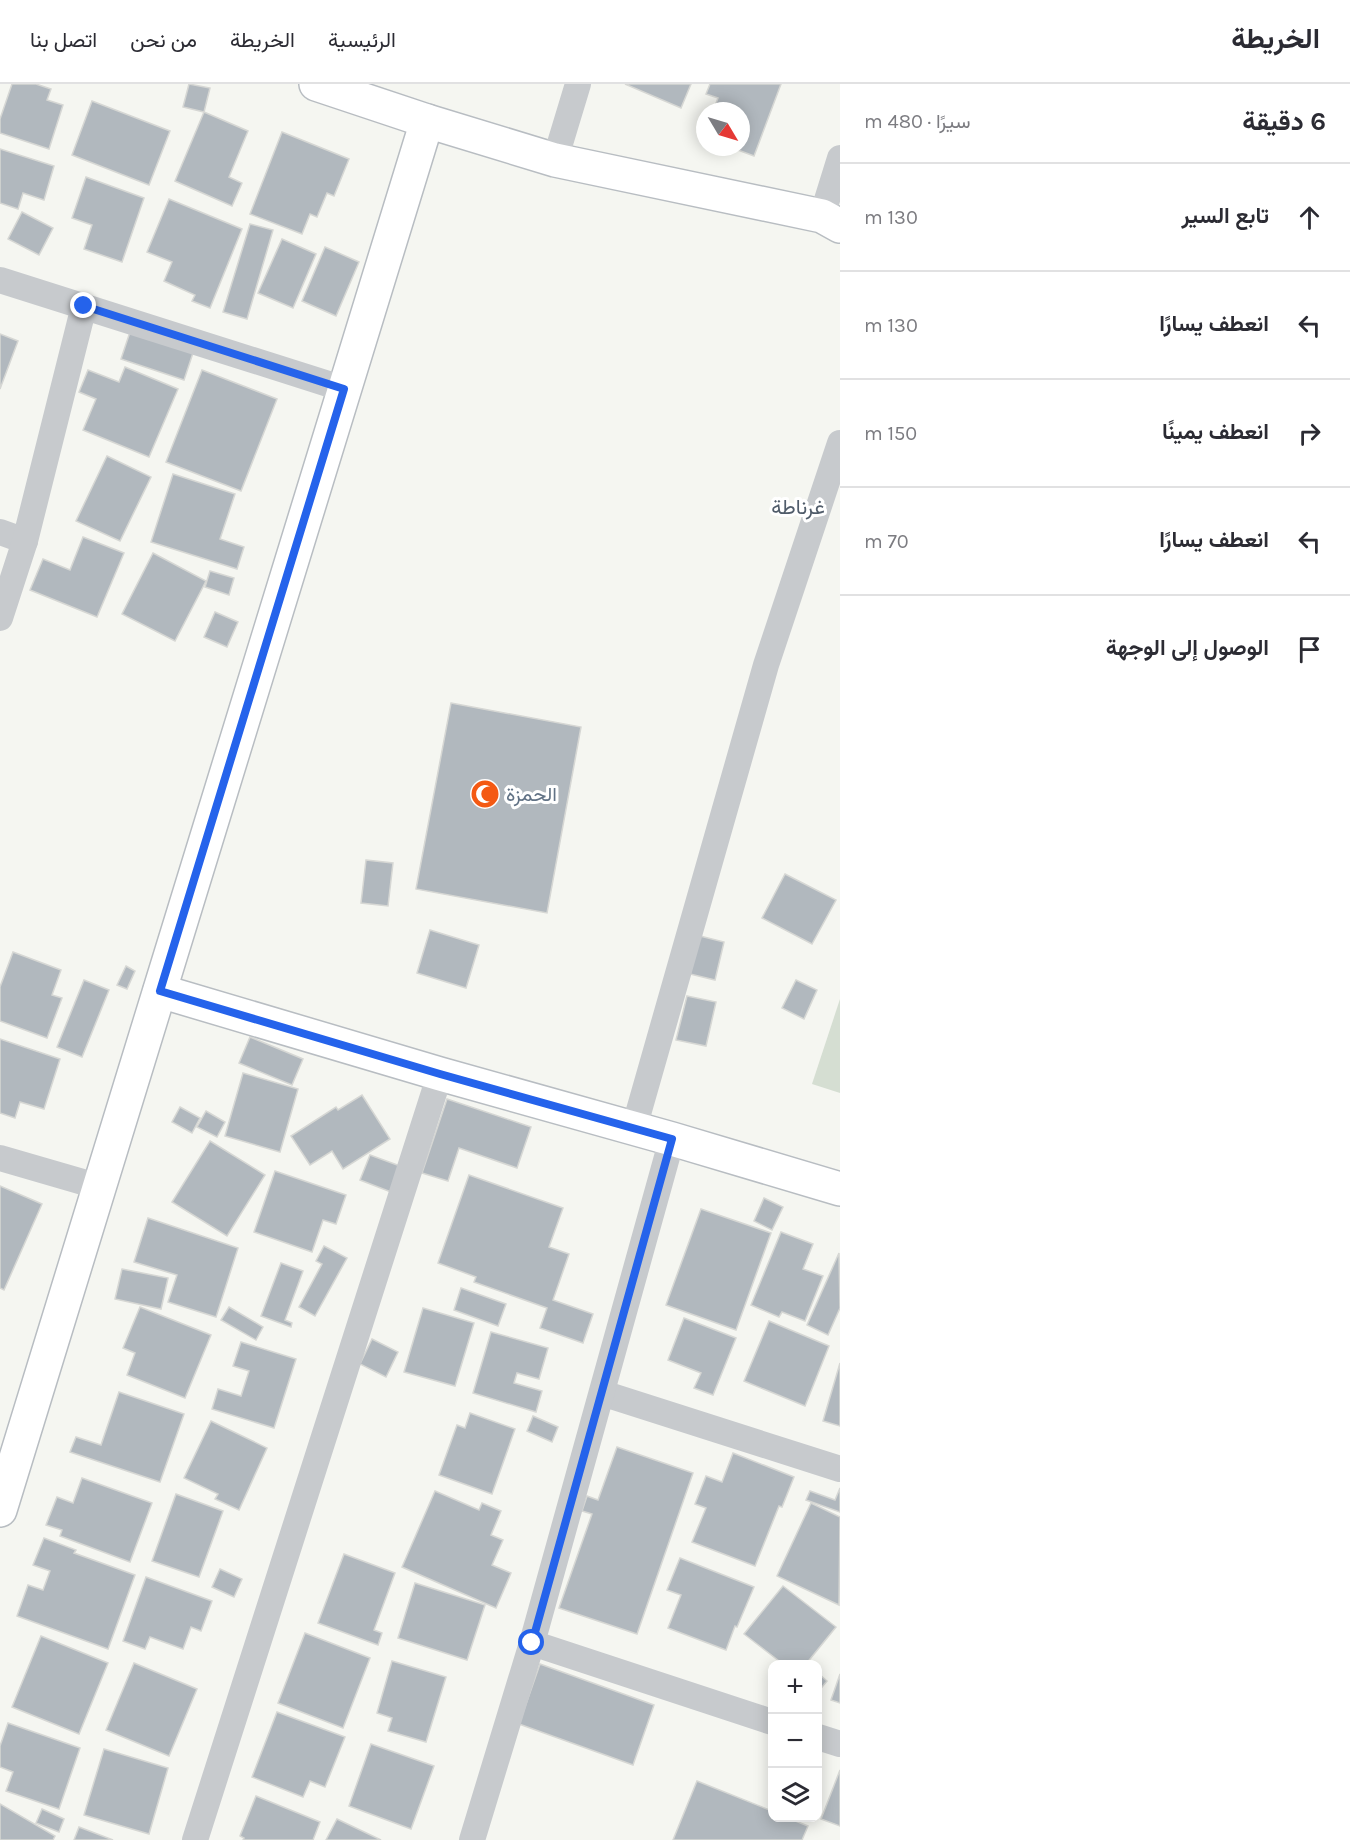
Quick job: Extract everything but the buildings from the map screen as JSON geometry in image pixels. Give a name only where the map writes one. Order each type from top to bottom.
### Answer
[{"type":"street","points":[[316,84],[555,160],[831,221],[840,158]]},
{"type":"street","points":[[555,160],[578,84]]},
{"type":"street","points":[[0,1510],[8,1452],[100,1187],[427,121]]},
{"type":"street","points":[[0,280],[344,389]]},
{"type":"street","points":[[0,618],[25,541],[84,306]]},
{"type":"street","points":[[634,1128],[766,665],[840,443]]},
{"type":"street","points":[[0,532],[25,541]]},
{"type":"street","points":[[160,991],[840,1189]]},
{"type":"street","points":[[195,1840],[440,1074]]},
{"type":"street","points":[[472,1840],[532,1643],[672,1139]]},
{"type":"street","points":[[0,1158],[100,1187]]},
{"type":"street","points":[[602,1393],[840,1469]]},
{"type":"street","points":[[532,1643],[768,1721]]},
{"type":"street","points":[[822,1738],[840,1744]]},
{"type":"shaded area","points":[[840,999],[840,1093],[812,1084]]},
{"type":"place","name":"الحمزة","points":[[485,794]]},
{"type":"district","name":"غرناطة","points":[[798,507]]},
{"type":"route","points":[[84,306],[344,389],[160,991],[440,1074],[672,1139],[532,1643]]}]
